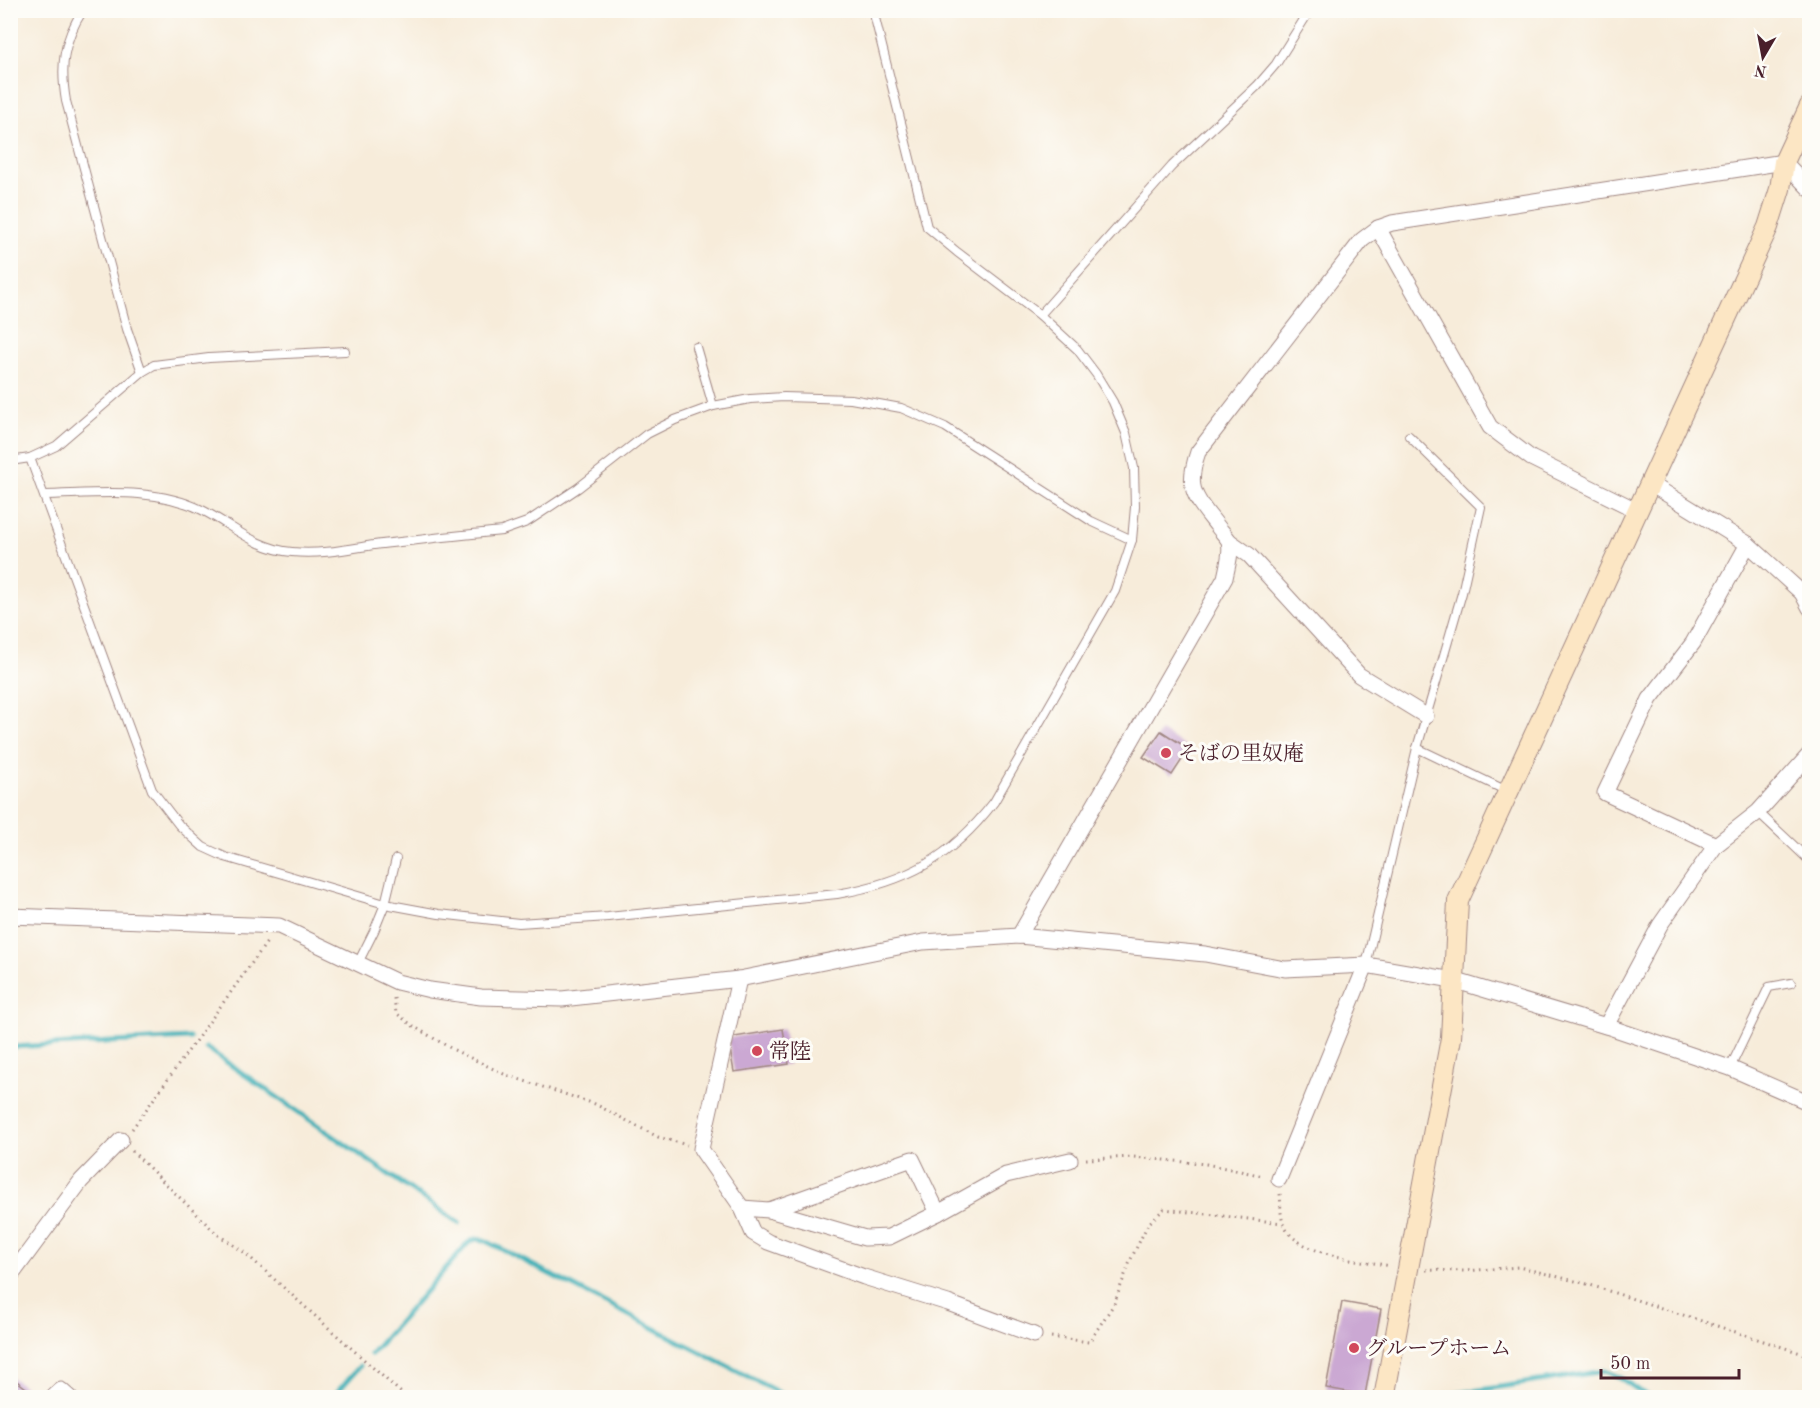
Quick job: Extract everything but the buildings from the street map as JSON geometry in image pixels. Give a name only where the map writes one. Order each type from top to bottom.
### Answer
[{"type":"street","points":[[1384,1398],[1451,1038],[1458,901],[1768,227],[1780,189],[1784,162],[1809,106]]},
{"type":"street","points":[[1784,162],[1809,189]]},
{"type":"street","points":[[1426,716],[1359,675],[1249,555],[1229,541],[1205,511],[1192,488],[1192,469],[1198,452],[1362,240],[1378,228],[1392,223],[1784,162]]},
{"type":"street","points":[[1378,228],[1490,427],[1531,458],[1636,510]]},
{"type":"street","points":[[1649,483],[1748,544],[1802,594],[1809,608]]},
{"type":"street","points":[[1019,936],[1225,578],[1229,559],[1229,541]]},
{"type":"street","points":[[1716,845],[1605,793],[1650,699],[1693,643],[1748,544]]},
{"type":"street","points":[[1606,1026],[1660,925],[1716,845],[1758,812],[1809,754]]},
{"type":"street","points":[[10,916],[279,926],[397,982],[430,990],[481,997],[562,999],[739,979],[923,942],[1019,936],[1205,954],[1285,969],[1366,965],[1453,980],[1606,1026],[1730,1068],[1809,1103]]},
{"type":"street","points":[[1279,1179],[1366,965]]},
{"type":"street","points":[[739,979],[701,1149],[742,1208],[753,1233],[768,1242],[864,1277],[948,1303],[1034,1335]]},
{"type":"street","points":[[10,1277],[81,1182],[122,1140]]},
{"type":"street","points":[[769,1210],[912,1159],[938,1213]]},
{"type":"street","points":[[742,1208],[769,1210],[865,1238],[889,1237],[1006,1175],[1070,1160]]},
{"type":"street","points":[[52,1398],[61,1390],[70,1398]]},
{"type":"lane","points":[[83,10],[72,28],[64,57],[62,77],[66,101],[127,329],[142,372]]},
{"type":"lane","points":[[30,458],[152,790],[179,825],[203,847],[225,857],[385,904],[439,914],[519,923],[837,894],[867,889],[895,880],[926,865],[975,826],[994,802],[1115,591],[1132,540],[1135,507],[1134,468],[1126,433],[1113,402],[1077,349],[1040,315],[927,227],[873,10]]},
{"type":"lane","points":[[1040,315],[1172,166],[1257,86],[1276,64],[1310,10]]},
{"type":"lane","points":[[696,347],[713,406]]},
{"type":"lane","points":[[10,461],[30,458],[56,446],[142,372],[154,365],[209,358],[345,351]]},
{"type":"lane","points":[[44,495],[131,493],[166,498],[201,510],[241,535],[267,546],[291,552],[328,551],[502,531],[527,522],[578,488],[647,434],[675,420],[713,406],[750,399],[784,397],[851,399],[901,408],[945,427],[1091,522],[1132,540]]},
{"type":"lane","points":[[1366,965],[1417,747],[1462,593],[1481,507],[1409,436]]},
{"type":"lane","points":[[1417,747],[1507,791]]},
{"type":"lane","points":[[1758,812],[1809,861]]},
{"type":"lane","points":[[358,963],[385,904],[396,858]]},
{"type":"lane","points":[[1730,1068],[1769,987],[1791,983]]},
{"type":"path","points":[[279,926],[138,1123],[122,1140],[217,1234],[244,1253],[407,1398]]},
{"type":"path","points":[[397,982],[394,1003],[396,1013],[452,1049],[506,1074],[595,1104],[658,1137],[701,1149]]},
{"type":"path","points":[[1070,1160],[1133,1156],[1206,1164],[1279,1179],[1283,1223],[1292,1239],[1313,1250],[1408,1270],[1464,1271],[1519,1267],[1587,1284],[1809,1356]]},
{"type":"path","points":[[1034,1335],[1089,1342],[1114,1304],[1131,1259],[1148,1224],[1164,1209],[1283,1223]]},
{"type":"waterway","points":[[10,1047],[190,1038]]},
{"type":"waterway","points":[[206,1048],[459,1223]]},
{"type":"waterway","points":[[371,1354],[468,1243],[475,1239],[484,1240],[789,1398]]},
{"type":"waterway","points":[[332,1398],[360,1366]]},
{"type":"waterway","points":[[1428,1398],[1604,1371],[1619,1377],[1650,1398]]},
{"type":"place","name":"そばの里奴庵","points":[[1166,753]]},
{"type":"place","name":"常陸","points":[[757,1051]]},
{"type":"place","name":"グループホーム","points":[[1354,1348]]}]
